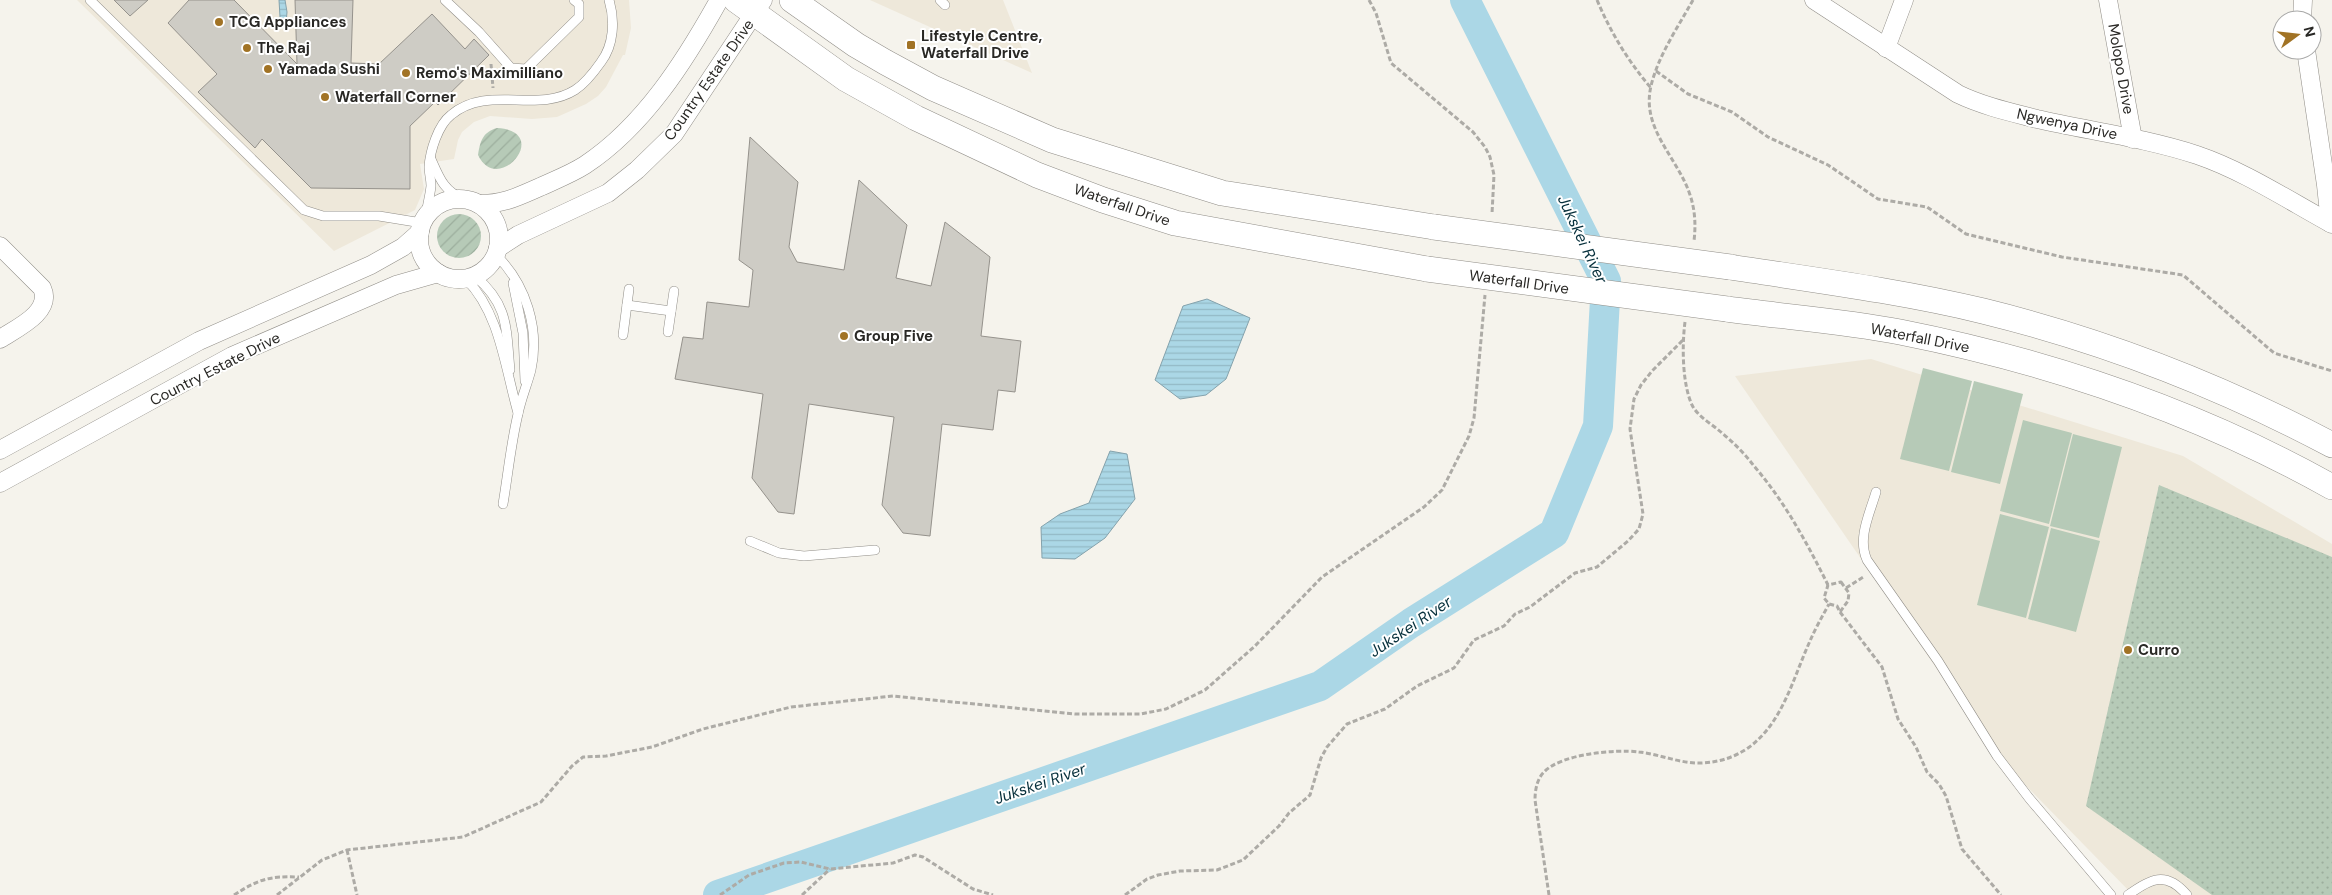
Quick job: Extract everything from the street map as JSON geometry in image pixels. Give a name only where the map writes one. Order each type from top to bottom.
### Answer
[{"type":"main road","points":[[792,0],[856,45],[933,88],[1052,140],[1222,193],[1434,227],[1730,267],[1887,291],[1983,311],[2104,346],[2181,373],[2268,412],[2332,444]]},
{"type":"main road","name":"Waterfall Drive","points":[[751,5],[846,79],[916,118],[1037,175],[1095,197],[1175,223],[1427,269],[1898,332],[1979,349],[2052,370],[2161,406],[2292,465],[2332,487]]},
{"type":"street","points":[[471,202],[489,212],[496,223],[499,235],[497,252],[488,268],[470,277],[448,278],[429,266],[423,256],[420,244],[423,224],[443,202],[508,201],[585,165],[633,124],[693,46],[719,0]]},
{"type":"street","name":"Ngwenya Drive","points":[[1814,0],[1886,48],[1972,101],[2016,114],[2197,155],[2234,171],[2331,223]]},
{"type":"street","points":[[1886,48],[1904,0]]},
{"type":"street","name":"Molopo Drive","points":[[2108,0],[2132,139]]},
{"type":"street","name":"Country Estate Drive","points":[[497,252],[518,235],[608,194],[637,170],[674,134],[751,5]]},
{"type":"street","points":[[2307,60],[2331,223]]},
{"type":"street","name":"Country Estate Drive","points":[[0,450],[199,341],[371,265],[403,247],[423,224]]},
{"type":"street","points":[[0,246],[44,292],[40,310],[22,325],[0,338]]},
{"type":"street","name":"Country Estate Drive","points":[[0,483],[232,356],[396,285],[438,273]]},
{"type":"lane","points":[[90,0],[304,210],[323,216],[378,216],[423,224],[430,186],[430,156],[442,127],[450,115],[465,106],[494,98],[519,100],[566,95],[585,83],[605,57],[611,39],[613,20],[609,0]]},
{"type":"lane","points":[[445,0],[479,32],[512,68],[519,69],[526,69],[578,17],[579,4],[574,0]]},
{"type":"lane","points":[[430,156],[443,184],[449,192],[471,202]]},
{"type":"lane","points":[[497,252],[509,268],[527,305],[533,330],[534,351],[518,413],[503,504]]},
{"type":"lane","points":[[470,277],[493,293],[500,306],[507,332],[512,393],[518,413]]},
{"type":"lane","points":[[623,335],[629,289]]},
{"type":"lane","points":[[668,332],[674,291]]},
{"type":"lane","points":[[627,305],[671,311]]},
{"type":"lane","points":[[1876,492],[1863,552],[1938,661],[1998,756],[2029,798],[2111,895]]},
{"type":"lane","points":[[750,541],[779,552],[804,556],[875,550]]},
{"type":"lane","points":[[2128,895],[2148,881],[2158,879],[2170,881],[2180,887],[2187,895]]},
{"type":"path","points":[[1369,0],[1376,13],[1391,63],[1473,132],[1485,147],[1494,175],[1492,215]]},
{"type":"path","points":[[1597,0],[1616,40],[1650,88]]},
{"type":"path","points":[[1656,72],[1688,94],[1732,112],[1768,137],[1828,165],[1878,199],[1927,207],[1966,234],[2062,257],[2184,275],[2274,353],[2332,371]]},
{"type":"path","points":[[277,895],[322,860],[347,850],[463,836],[540,802],[572,766],[583,758],[606,756],[652,747],[703,729],[791,707],[893,696],[1075,714],[1141,714],[1166,709],[1190,699],[1205,690],[1248,652],[1322,576],[1424,507],[1442,490],[1469,436],[1474,418],[1485,292]]},
{"type":"path","points":[[1125,895],[1147,879],[1158,875],[1180,871],[1217,870],[1243,860],[1279,826],[1289,813],[1310,795],[1321,758],[1327,747],[1347,724],[1386,709],[1417,686],[1454,668],[1474,640],[1504,626],[1515,614],[1530,607],[1576,573],[1597,567],[1628,541],[1639,529],[1643,514],[1630,428],[1634,399],[1641,384],[1683,340]]},
{"type":"path","points":[[1846,588],[1874,570]]},
{"type":"path","points":[[1840,612],[1848,601],[1849,593],[1841,582],[1828,585],[1824,598],[1829,604],[1837,606],[1840,612],[1882,667],[1898,719],[1916,747],[1927,772],[1946,796],[1962,849],[2001,895]]},
{"type":"path","points":[[1549,895],[1535,800],[1535,788],[1544,772],[1561,762],[1599,752],[1638,752],[1700,763],[1726,760],[1749,747],[1767,730],[1787,698],[1810,640],[1829,604]]},
{"type":"path","points":[[347,850],[356,895]]},
{"type":"path","points":[[720,895],[749,875],[784,863],[801,862],[830,869],[893,863],[915,855],[924,857],[973,888],[992,895]]},
{"type":"path","points":[[802,895],[830,869]]},
{"type":"path","points":[[234,895],[253,883],[274,876],[300,877]]},
{"type":"shaded area","name":"Waterfall Corner","points":[[77,0],[629,0],[631,28],[625,55],[623,55],[606,87],[598,96],[586,104],[557,117],[532,119],[490,116],[474,122],[462,132],[458,140],[454,159],[420,164],[424,189],[415,210],[334,251]]},
{"type":"shaded area","points":[[870,0],[1003,0],[1032,73]]},
{"type":"shaded area","name":"Curro","points":[[1871,359],[2183,456],[2332,544],[2332,895],[2133,895],[1997,756],[1735,376]]},
{"type":"green space","points":[[497,128],[513,132],[520,139],[521,149],[508,166],[497,169],[487,166],[478,155],[485,135]]},
{"type":"green space","points":[[459,214],[471,218],[477,224],[481,236],[477,248],[471,254],[459,258],[447,254],[441,248],[437,236],[441,224],[447,218]]},
{"type":"green space","points":[[1923,368],[1972,381],[1949,471],[1900,459]]},
{"type":"green space","points":[[1974,381],[2023,394],[2000,484],[1951,472]]},
{"type":"green space","points":[[2023,420],[2072,433],[2049,524],[2000,511]]},
{"type":"green space","points":[[2073,434],[2122,447],[2099,538],[2050,526]]},
{"type":"green space","points":[[2159,485],[2332,557],[2332,895],[2212,895],[2086,806]]},
{"type":"green space","points":[[2000,514],[2049,527],[2026,618],[1977,605]]},
{"type":"green space","points":[[2051,528],[2100,541],[2076,632],[2028,619]]},
{"type":"water","points":[[279,0],[285,0],[287,12],[286,24],[278,28],[276,23],[280,17]]},
{"type":"water","points":[[1207,299],[1250,318],[1226,379],[1206,395],[1180,399],[1155,380],[1183,306]]},
{"type":"water","points":[[1110,451],[1127,454],[1135,499],[1105,538],[1075,559],[1042,558],[1041,527],[1060,514],[1089,503]]},
{"type":"building","points":[[114,0],[148,0],[130,16]]},
{"type":"building","name":"Waterfall Corner","points":[[189,0],[234,0],[297,64],[295,0],[353,0],[351,63],[379,64],[432,14],[465,49],[474,39],[489,55],[438,105],[435,102],[410,126],[410,189],[311,188],[262,139],[255,148],[198,92],[217,74],[168,23]]},
{"type":"building","name":"Group Five","points":[[750,137],[798,182],[789,247],[797,262],[844,270],[859,180],[907,225],[896,278],[931,286],[945,222],[990,257],[981,336],[1021,341],[1015,392],[998,390],[993,430],[942,424],[930,536],[903,533],[882,505],[894,417],[809,404],[794,514],[778,512],[752,478],[763,394],[675,379],[683,337],[703,339],[707,302],[749,307],[753,270],[739,260]]},
{"type":"waterway","name":"Jukskei River","points":[[718,895],[1320,686],[1411,623],[1554,533],[1598,426],[1606,281],[1465,0]]},
{"type":"place","name":"TCG Appliances","points":[[219,22]]},
{"type":"place","name":"Lifestyle Centre, Waterfall Drive","points":[[911,45]]},
{"type":"place","name":"The Raj","points":[[247,48]]},
{"type":"place","name":"Yamada Sushi","points":[[268,69]]},
{"type":"place","name":"Remo's Maximilliano","points":[[406,73]]},
{"type":"place","name":"Waterfall Corner","points":[[325,97]]},
{"type":"place","name":"Group Five","points":[[844,336]]},
{"type":"place","name":"Curro","points":[[2128,650]]}]
